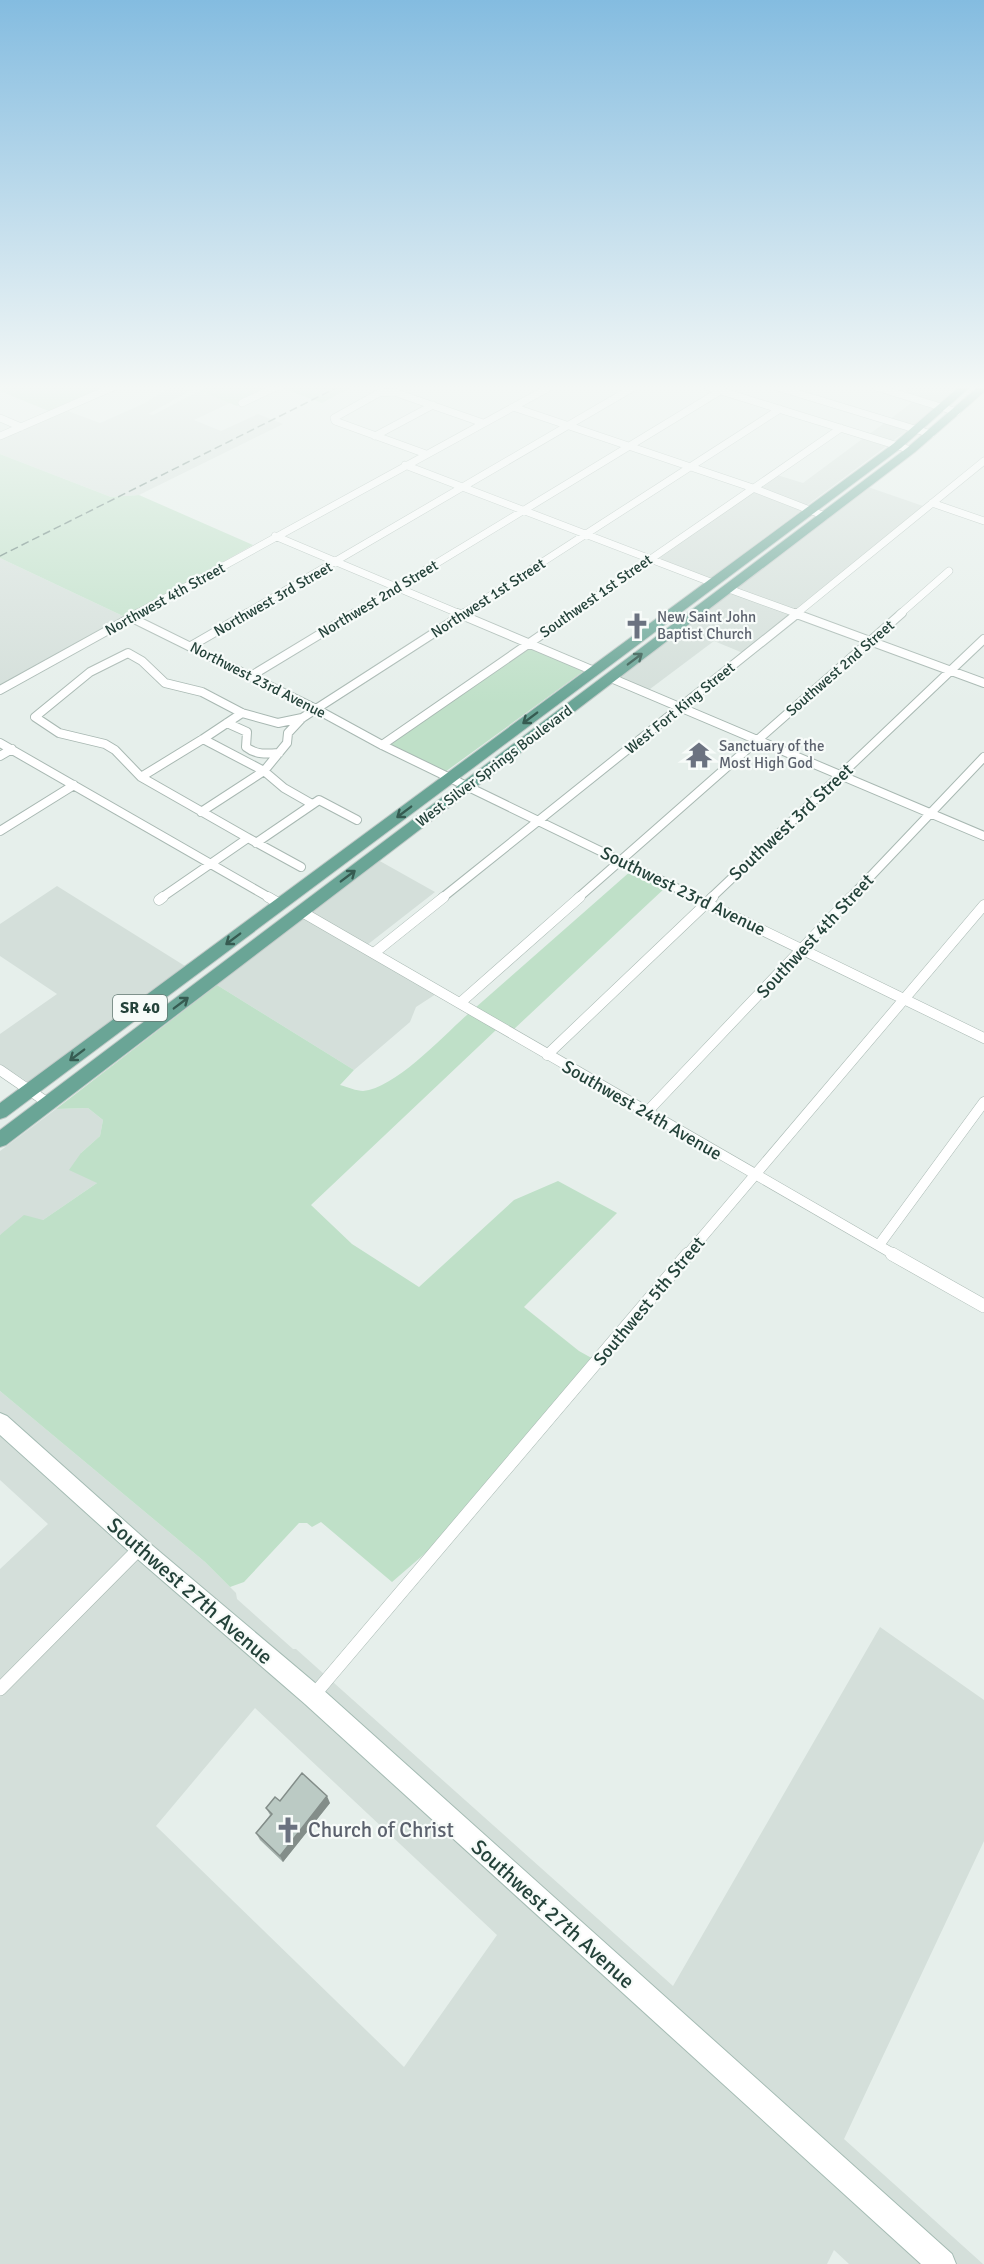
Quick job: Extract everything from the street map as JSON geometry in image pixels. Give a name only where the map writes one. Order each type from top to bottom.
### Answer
[{"type":"main road","name":"West Silver Springs Boulevard","points":[[0,1112],[834,493]]},
{"type":"main road","name":"West Silver Springs Boulevard","points":[[0,1140],[855,493]]},
{"type":"main road","points":[[724,574],[724,581],[729,589]]},
{"type":"main road","points":[[713,583],[717,590],[717,598]]},
{"type":"main road","points":[[611,678],[607,669],[610,664],[638,643],[636,640]]},
{"type":"main road","points":[[554,721],[554,715],[595,683],[598,676],[594,671]]},
{"type":"main road","points":[[302,912],[296,904],[314,879]]},
{"type":"main road","points":[[271,934],[282,912],[280,904]]},
{"type":"main road","name":"Southwest 27th Avenue","points":[[0,1422],[140,1548],[313,1696],[942,2264]]},
{"type":"street","name":"Northwest 4th Street","points":[[0,690],[355,493]]},
{"type":"street","name":"Northwest 3rd Street","points":[[191,646],[453,493]]},
{"type":"street","points":[[478,493],[713,583]]},
{"type":"street","name":"Northwest 2nd Street","points":[[251,676],[551,493]]},
{"type":"street","name":"Northwest 1st Street","points":[[302,718],[651,493]]},
{"type":"street","name":"Southwest 1st Street","points":[[382,745],[746,493]]},
{"type":"street","points":[[765,493],[825,516]]},
{"type":"street","name":"West Fort King Street","points":[[374,953],[537,821],[683,708],[945,493]]},
{"type":"street","points":[[932,503],[984,521]]},
{"type":"street","points":[[275,537],[594,671]]},
{"type":"street","name":"Southwest 2nd Street","points":[[460,1003],[949,571]]},
{"type":"street","points":[[729,589],[984,683]]},
{"type":"street","name":"Northwest 23rd Avenue","points":[[132,618],[316,709],[382,745]]},
{"type":"street","name":"Southwest 3rd Street","points":[[547,1055],[984,639]]},
{"type":"street","points":[[301,867],[141,777],[115,750],[105,744],[59,733],[35,717],[90,672],[128,653],[142,661],[165,683],[202,692],[242,713],[278,723],[302,718]]},
{"type":"street","points":[[611,678],[984,836]]},
{"type":"street","points":[[141,777],[242,713]]},
{"type":"street","points":[[201,812],[264,771],[287,743],[288,733],[302,718]]},
{"type":"street","points":[[267,721],[255,725],[247,732],[246,747],[251,752],[259,754],[279,753]]},
{"type":"street","points":[[227,723],[247,732]]},
{"type":"street","points":[[278,723],[288,733]]},
{"type":"street","points":[[203,739],[264,771],[284,788],[312,804]]},
{"type":"street","points":[[0,743],[280,904]]},
{"type":"street","name":"Southwest 23rd Avenue","points":[[382,745],[984,1038]]},
{"type":"street","points":[[0,756],[12,749]]},
{"type":"street","name":"Southwest 4th Street","points":[[646,1113],[984,757]]},
{"type":"street","points":[[0,831],[74,785]]},
{"type":"street","points":[[159,900],[210,864],[319,800],[357,820]]},
{"type":"street","name":"Southwest 5th Street","points":[[313,1696],[984,905]]},
{"type":"street","name":"Southwest 24th Avenue","points":[[302,912],[646,1113],[984,1306]]},
{"type":"street","points":[[0,1070],[48,1103]]},
{"type":"street","points":[[879,1245],[984,1102]]},
{"type":"street","points":[[0,1689],[140,1548]]},
{"type":"shaded area","points":[[100,493],[144,493],[139,495],[111,497]]},
{"type":"shaded area","points":[[751,493],[762,493],[803,509],[709,579],[656,559]]},
{"type":"shaded area","points":[[770,493],[824,493],[806,506]]},
{"type":"shaded area","points":[[861,493],[884,493],[923,506],[795,611],[735,589]]},
{"type":"shaded area","points":[[0,558],[125,617],[0,687]]},
{"type":"shaded area","points":[[731,591],[791,614],[743,653],[714,641],[646,692],[616,678]]},
{"type":"shaded area","points":[[378,860],[435,892],[367,945],[311,913]]},
{"type":"shaded area","points":[[57,886],[185,966],[28,1082],[0,1064],[0,1034],[57,994],[0,956],[0,924]]},
{"type":"shaded area","points":[[304,917],[436,994],[416,1007],[410,1022],[354,1070],[217,985]]},
{"type":"shaded area","points":[[88,1108],[103,1120],[100,1136],[81,1153],[97,1183],[43,1220],[0,1235],[0,1151],[56,1109]]},
{"type":"shaded area","points":[[0,1391],[205,1562],[236,1593],[237,1599],[673,1986],[880,1627],[984,1700],[984,1841],[844,2139],[983,2264],[956,2264],[0,1413]]},
{"type":"shaded area","points":[[0,1431],[308,1702],[927,2264],[849,2264],[834,2250],[827,2264],[0,2264],[0,1569],[48,1524],[0,1480]],"holes":[[[255,1708],[497,1935],[404,2067],[156,1826]]]},
{"type":"green space","points":[[0,493],[100,493],[111,497],[139,495],[253,545],[125,617],[0,558]]},
{"type":"green space","points":[[530,646],[585,670],[445,772],[387,745]]},
{"type":"green space","points":[[632,870],[666,887],[513,1030],[475,1008]]},
{"type":"green space","points":[[217,985],[354,1070],[340,1085],[361,1091],[376,1088],[404,1071],[469,1013],[496,1030],[311,1205],[352,1244],[419,1287],[514,1200],[558,1181],[617,1213],[524,1307],[579,1351],[597,1361],[451,1531],[392,1582],[321,1522],[312,1527],[307,1523],[299,1523],[244,1582],[230,1587],[205,1562],[0,1391],[0,1235],[24,1215],[43,1220],[97,1183],[69,1170],[81,1153],[100,1136],[103,1120],[88,1108],[56,1109]]},
{"type":"building","name":"Church of Christ","points":[[302,1773],[327,1796],[280,1856],[256,1833],[272,1814],[266,1808],[275,1797],[280,1801]]},
{"type":"railway","points":[[0,556],[127,493]]},
{"type":"place","name":"New Saint John Baptist Church","points":[[637,626]]},
{"type":"place","name":"Sanctuary of the Most High God","points":[[699,755]]},
{"type":"place","name":"Church of Christ","points":[[288,1830]]}]
